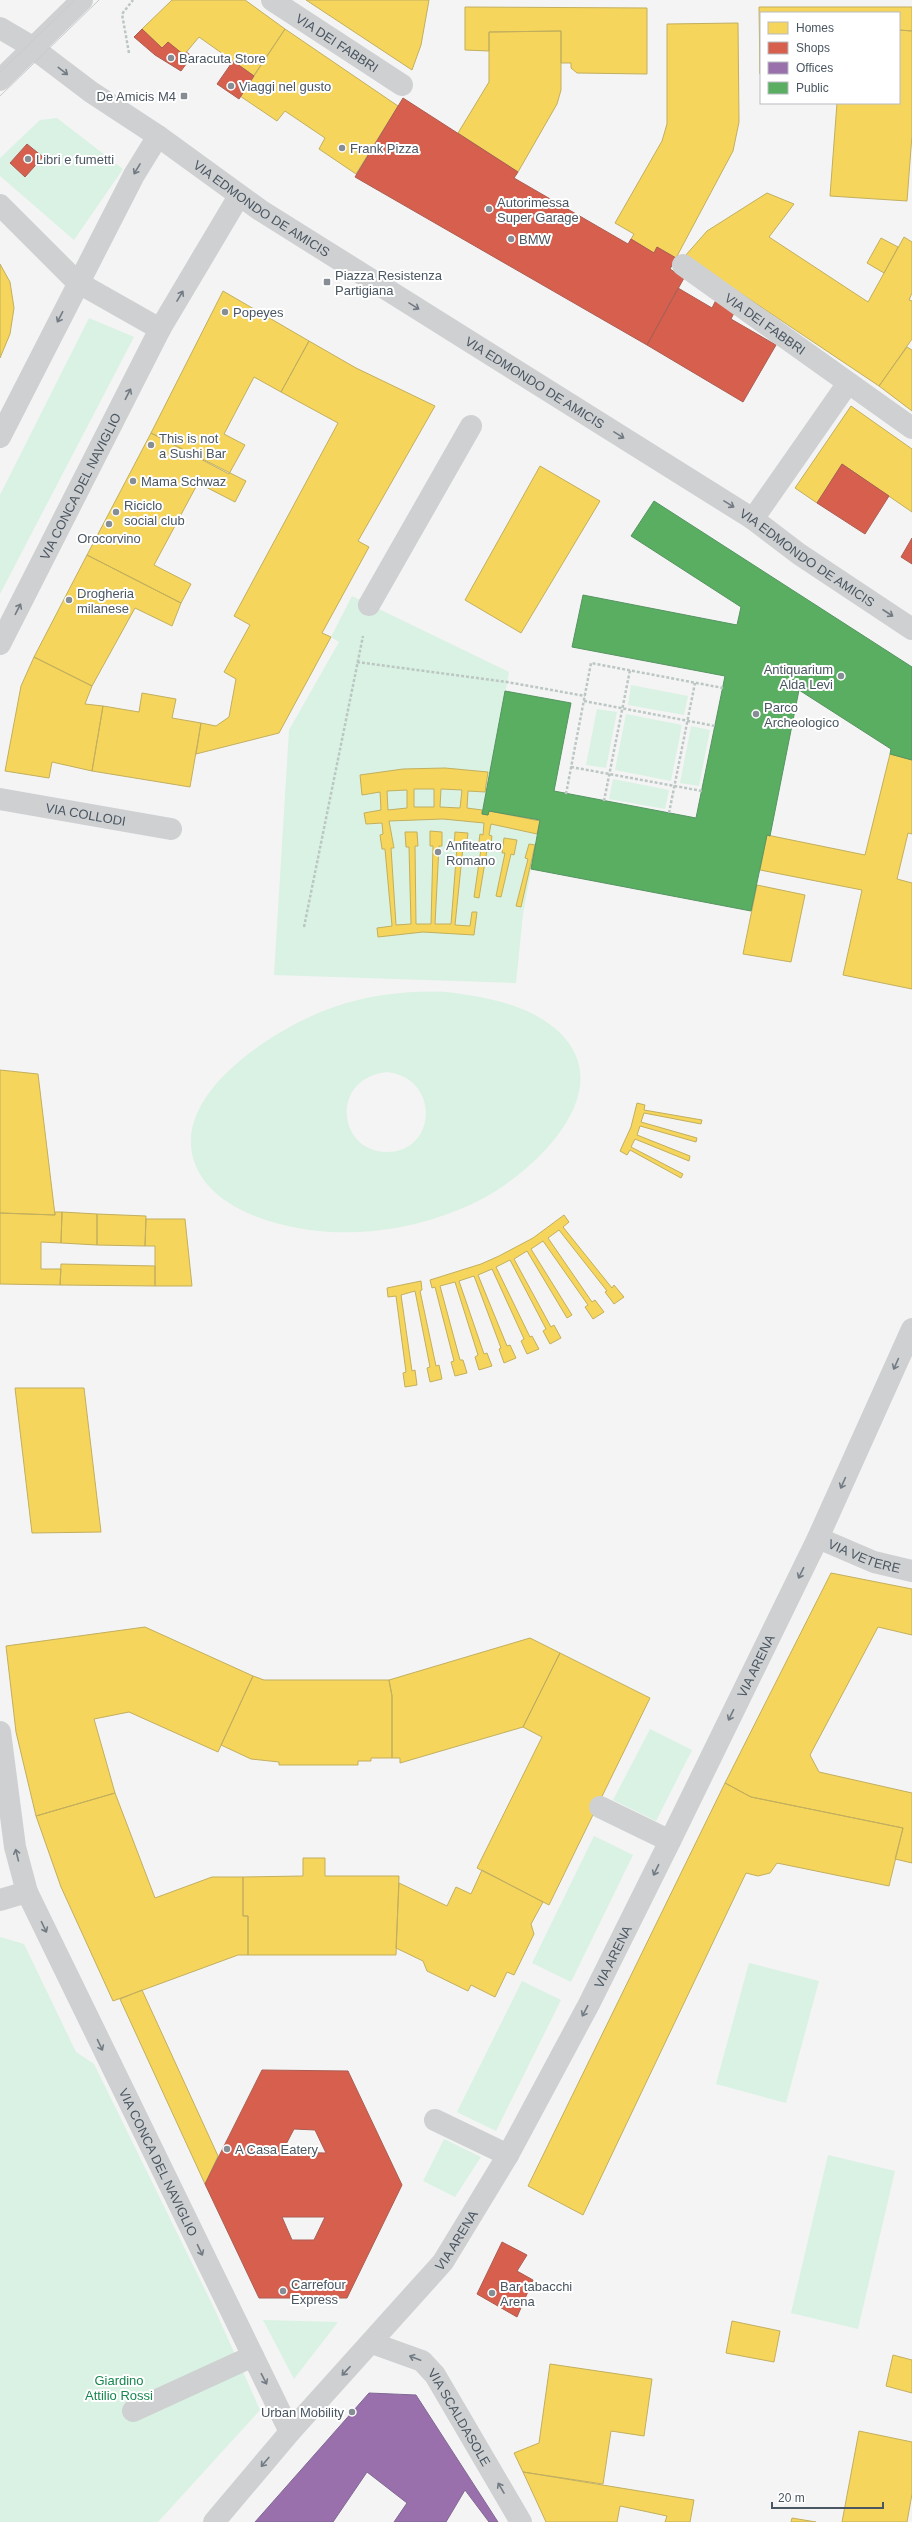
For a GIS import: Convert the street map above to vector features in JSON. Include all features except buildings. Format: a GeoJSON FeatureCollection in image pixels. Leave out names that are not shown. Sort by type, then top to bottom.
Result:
{"type":"FeatureCollection","features":[{"type":"Feature","properties":{"kind":"street"},"geometry":{"type":"LineString","coordinates":[[0,80],[32,47],[82,0]]}},
{"type":"Feature","properties":{"kind":"street","name":"VIA DEI FABBRI"},"geometry":{"type":"LineString","coordinates":[[272,0],[402,85]]}},
{"type":"Feature","properties":{"kind":"street","name":"VIA EDMONDO DE AMICIS"},"geometry":{"type":"LineString","coordinates":[[0,28],[32,47],[91,92],[158,136],[239,196],[753,519],[799,554],[912,629]]}},
{"type":"Feature","properties":{"kind":"street"},"geometry":{"type":"LineString","coordinates":[[0,437],[134,175],[158,136]]}},
{"type":"Feature","properties":{"kind":"street","name":"VIA CONCA DEL NAVIGLIO"},"geometry":{"type":"LineString","coordinates":[[0,644],[160,329],[239,196]]}},
{"type":"Feature","properties":{"kind":"street"},"geometry":{"type":"LineString","coordinates":[[0,204],[78,282],[160,329]]}},
{"type":"Feature","properties":{"kind":"street","name":"VIA DEI FABBRI"},"geometry":{"type":"LineString","coordinates":[[683,265],[912,428]]}},
{"type":"Feature","properties":{"kind":"street"},"geometry":{"type":"LineString","coordinates":[[753,519],[848,383]]}},
{"type":"Feature","properties":{"kind":"street"},"geometry":{"type":"LineString","coordinates":[[369,605],[471,426]]}},
{"type":"Feature","properties":{"kind":"street","name":"VIA COLLODI"},"geometry":{"type":"LineString","coordinates":[[0,799],[171,829]]}},
{"type":"Feature","properties":{"kind":"street","name":"VIA ARENA"},"geometry":{"type":"LineString","coordinates":[[214,2522],[290,2432],[443,2262],[508,2155],[589,2004],[670,1841],[818,1538],[912,1328]]}},
{"type":"Feature","properties":{"kind":"street","name":"VIA VETERE"},"geometry":{"type":"LineString","coordinates":[[818,1538],[874,1562],[912,1571]]}},
{"type":"Feature","properties":{"kind":"street","name":"VIA CONCA DEL NAVIGLIO"},"geometry":{"type":"LineString","coordinates":[[0,1732],[15,1847],[27,1892],[290,2432]]}},
{"type":"Feature","properties":{"kind":"street"},"geometry":{"type":"LineString","coordinates":[[600,1807],[670,1841]]}},
{"type":"Feature","properties":{"kind":"street"},"geometry":{"type":"LineString","coordinates":[[0,1900],[27,1892]]}},
{"type":"Feature","properties":{"kind":"street"},"geometry":{"type":"LineString","coordinates":[[435,2120],[508,2155]]}},
{"type":"Feature","properties":{"kind":"street","name":"VIA SCALDASOLE"},"geometry":{"type":"LineString","coordinates":[[372,2342],[422,2361],[435,2375],[521,2522]]}},
{"type":"Feature","properties":{"kind":"street"},"geometry":{"type":"LineString","coordinates":[[133,2411],[253,2356]]}},
{"type":"Feature","properties":{"kind":"path"},"geometry":{"type":"LineString","coordinates":[[129,53],[122,14],[133,0]]}},
{"type":"Feature","properties":{"kind":"path"},"geometry":{"type":"LineString","coordinates":[[304,927],[369,605]]}},
{"type":"Feature","properties":{"kind":"path"},"geometry":{"type":"LineString","coordinates":[[357,662],[507,682],[585,696]]}},
{"type":"Feature","properties":{"kind":"path"},"geometry":{"type":"LineString","coordinates":[[566,794],[591,663],[723,688]]}},
{"type":"Feature","properties":{"kind":"path"},"geometry":{"type":"LineString","coordinates":[[604,801],[630,670]]}},
{"type":"Feature","properties":{"kind":"path"},"geometry":{"type":"LineString","coordinates":[[669,813],[695,683]]}},
{"type":"Feature","properties":{"kind":"path"},"geometry":{"type":"LineString","coordinates":[[584,701],[715,726]]}},
{"type":"Feature","properties":{"kind":"path"},"geometry":{"type":"LineString","coordinates":[[571,766],[702,791]]}},
{"type":"Feature","properties":{"kind":"green space"},"geometry":{"type":"Polygon","coordinates":[[[57,118],[123,169],[74,240],[0,176],[0,158],[40,120],[57,118]]]}},
{"type":"Feature","properties":{"kind":"green space"},"geometry":{"type":"Polygon","coordinates":[[[89,318],[134,337],[0,594],[0,495],[89,318]]]}},
{"type":"Feature","properties":{"kind":"green space"},"geometry":{"type":"Polygon","coordinates":[[[352,596],[509,672],[482,814],[489,811],[540,820],[523,914],[516,983],[274,975],[289,730],[339,642],[331,637],[352,596]]]}},
{"type":"Feature","properties":{"kind":"green space"},"geometry":{"type":"Polygon","coordinates":[[[631,685],[688,696],[684,715],[628,705],[631,685]]]}},
{"type":"Feature","properties":{"kind":"green space"},"geometry":{"type":"Polygon","coordinates":[[[597,709],[617,712],[606,768],[586,765],[597,709]]]}},
{"type":"Feature","properties":{"kind":"green space"},"geometry":{"type":"Polygon","coordinates":[[[626,714],[682,725],[671,781],[615,770],[626,714]]]}},
{"type":"Feature","properties":{"kind":"green space"},"geometry":{"type":"Polygon","coordinates":[[[691,726],[710,730],[699,786],[680,783],[691,726]]]}},
{"type":"Feature","properties":{"kind":"green space"},"geometry":{"type":"Polygon","coordinates":[[[613,779],[669,790],[665,809],[609,799],[613,779]]]}},
{"type":"Feature","properties":{"kind":"green space"},"geometry":{"type":"Polygon","coordinates":[[[447,992],[484,998],[520,1008],[542,1019],[568,1042],[580,1068],[579,1094],[568,1120],[550,1145],[527,1168],[502,1187],[478,1201],[456,1211],[408,1226],[358,1232],[308,1230],[262,1219],[231,1205],[206,1183],[192,1154],[193,1126],[205,1099],[226,1074],[252,1051],[281,1032],[309,1017],[334,1007],[375,996],[447,992]],[[387,1072],[369,1077],[356,1087],[349,1100],[347,1114],[350,1128],[357,1140],[370,1149],[386,1152],[403,1149],[415,1141],[423,1129],[426,1115],[424,1100],[417,1087],[405,1077],[387,1072]]]}},
{"type":"Feature","properties":{"kind":"green space"},"geometry":{"type":"Polygon","coordinates":[[[650,1729],[692,1750],[656,1821],[613,1800],[650,1729]]]}},
{"type":"Feature","properties":{"kind":"green space"},"geometry":{"type":"Polygon","coordinates":[[[594,1836],[633,1855],[571,1982],[532,1963],[594,1836]]]}},
{"type":"Feature","properties":{"kind":"green space","name":"Giardino Attilio Rossi"},"geometry":{"type":"Polygon","coordinates":[[[0,1937],[24,1944],[76,2052],[94,2064],[215,2310],[260,2410],[158,2522],[0,2522],[0,1937]]]}},
{"type":"Feature","properties":{"kind":"green space"},"geometry":{"type":"Polygon","coordinates":[[[749,1963],[819,1981],[786,2103],[716,2084],[749,1963]]]}},
{"type":"Feature","properties":{"kind":"green space"},"geometry":{"type":"Polygon","coordinates":[[[522,1981],[561,2000],[496,2131],[457,2112],[522,1981]]]}},
{"type":"Feature","properties":{"kind":"green space"},"geometry":{"type":"Polygon","coordinates":[[[444,2139],[481,2157],[455,2197],[423,2181],[444,2139]]]}},
{"type":"Feature","properties":{"kind":"green space"},"geometry":{"type":"Polygon","coordinates":[[[828,2155],[895,2171],[858,2329],[791,2313],[828,2155]]]}},
{"type":"Feature","properties":{"kind":"green space"},"geometry":{"type":"Polygon","coordinates":[[[263,2320],[338,2322],[294,2379],[263,2320]]]}},
{"type":"Feature","properties":{"kind":"tram line"},"geometry":{"type":"LineString","coordinates":[[0,72],[75,0]]}},
{"type":"Feature","properties":{"kind":"tram line"},"geometry":{"type":"LineString","coordinates":[[0,96],[99,0]]}},
{"type":"Feature","properties":{"kind":"place","name":"Baracuta Store"},"geometry":{"type":"Point","coordinates":[171,58]}},
{"type":"Feature","properties":{"kind":"place","name":"Viaggi nel gusto"},"geometry":{"type":"Point","coordinates":[231,86]}},
{"type":"Feature","properties":{"kind":"place","name":"De Amicis M4"},"geometry":{"type":"Point","coordinates":[184,96]}},
{"type":"Feature","properties":{"kind":"place","name":"Frank Pizza"},"geometry":{"type":"Point","coordinates":[342,148]}},
{"type":"Feature","properties":{"kind":"place","name":"Libri e fumetti"},"geometry":{"type":"Point","coordinates":[28,159]}},
{"type":"Feature","properties":{"kind":"place","name":"Autorimessa Super Garage"},"geometry":{"type":"Point","coordinates":[489,209]}},
{"type":"Feature","properties":{"kind":"place","name":"BMW"},"geometry":{"type":"Point","coordinates":[511,239]}},
{"type":"Feature","properties":{"kind":"place","name":"Piazza Resistenza Partigiana"},"geometry":{"type":"Point","coordinates":[327,282]}},
{"type":"Feature","properties":{"kind":"place","name":"Popeyes"},"geometry":{"type":"Point","coordinates":[225,312]}},
{"type":"Feature","properties":{"kind":"place","name":"This is not a Sushi Bar"},"geometry":{"type":"Point","coordinates":[151,445]}},
{"type":"Feature","properties":{"kind":"place","name":"Mama Schwaz"},"geometry":{"type":"Point","coordinates":[133,481]}},
{"type":"Feature","properties":{"kind":"place","name":"Riciclo social club"},"geometry":{"type":"Point","coordinates":[116,512]}},
{"type":"Feature","properties":{"kind":"place","name":"Orocorvino"},"geometry":{"type":"Point","coordinates":[109,524]}},
{"type":"Feature","properties":{"kind":"place","name":"Drogheria milanese"},"geometry":{"type":"Point","coordinates":[69,600]}},
{"type":"Feature","properties":{"kind":"place","name":"Antiquarium Alda Levi"},"geometry":{"type":"Point","coordinates":[841,676]}},
{"type":"Feature","properties":{"kind":"place","name":"Parco Archeologico"},"geometry":{"type":"Point","coordinates":[756,714]}},
{"type":"Feature","properties":{"kind":"place","name":"Anfiteatro Romano"},"geometry":{"type":"Point","coordinates":[438,852]}},
{"type":"Feature","properties":{"kind":"place","name":"A Casa Eatery"},"geometry":{"type":"Point","coordinates":[227,2149]}},
{"type":"Feature","properties":{"kind":"place","name":"Carrefour Express"},"geometry":{"type":"Point","coordinates":[283,2291]}},
{"type":"Feature","properties":{"kind":"place","name":"Bar tabacchi Arena"},"geometry":{"type":"Point","coordinates":[492,2293]}},
{"type":"Feature","properties":{"kind":"place","name":"Urban Mobility"},"geometry":{"type":"Point","coordinates":[352,2412]}}]}
